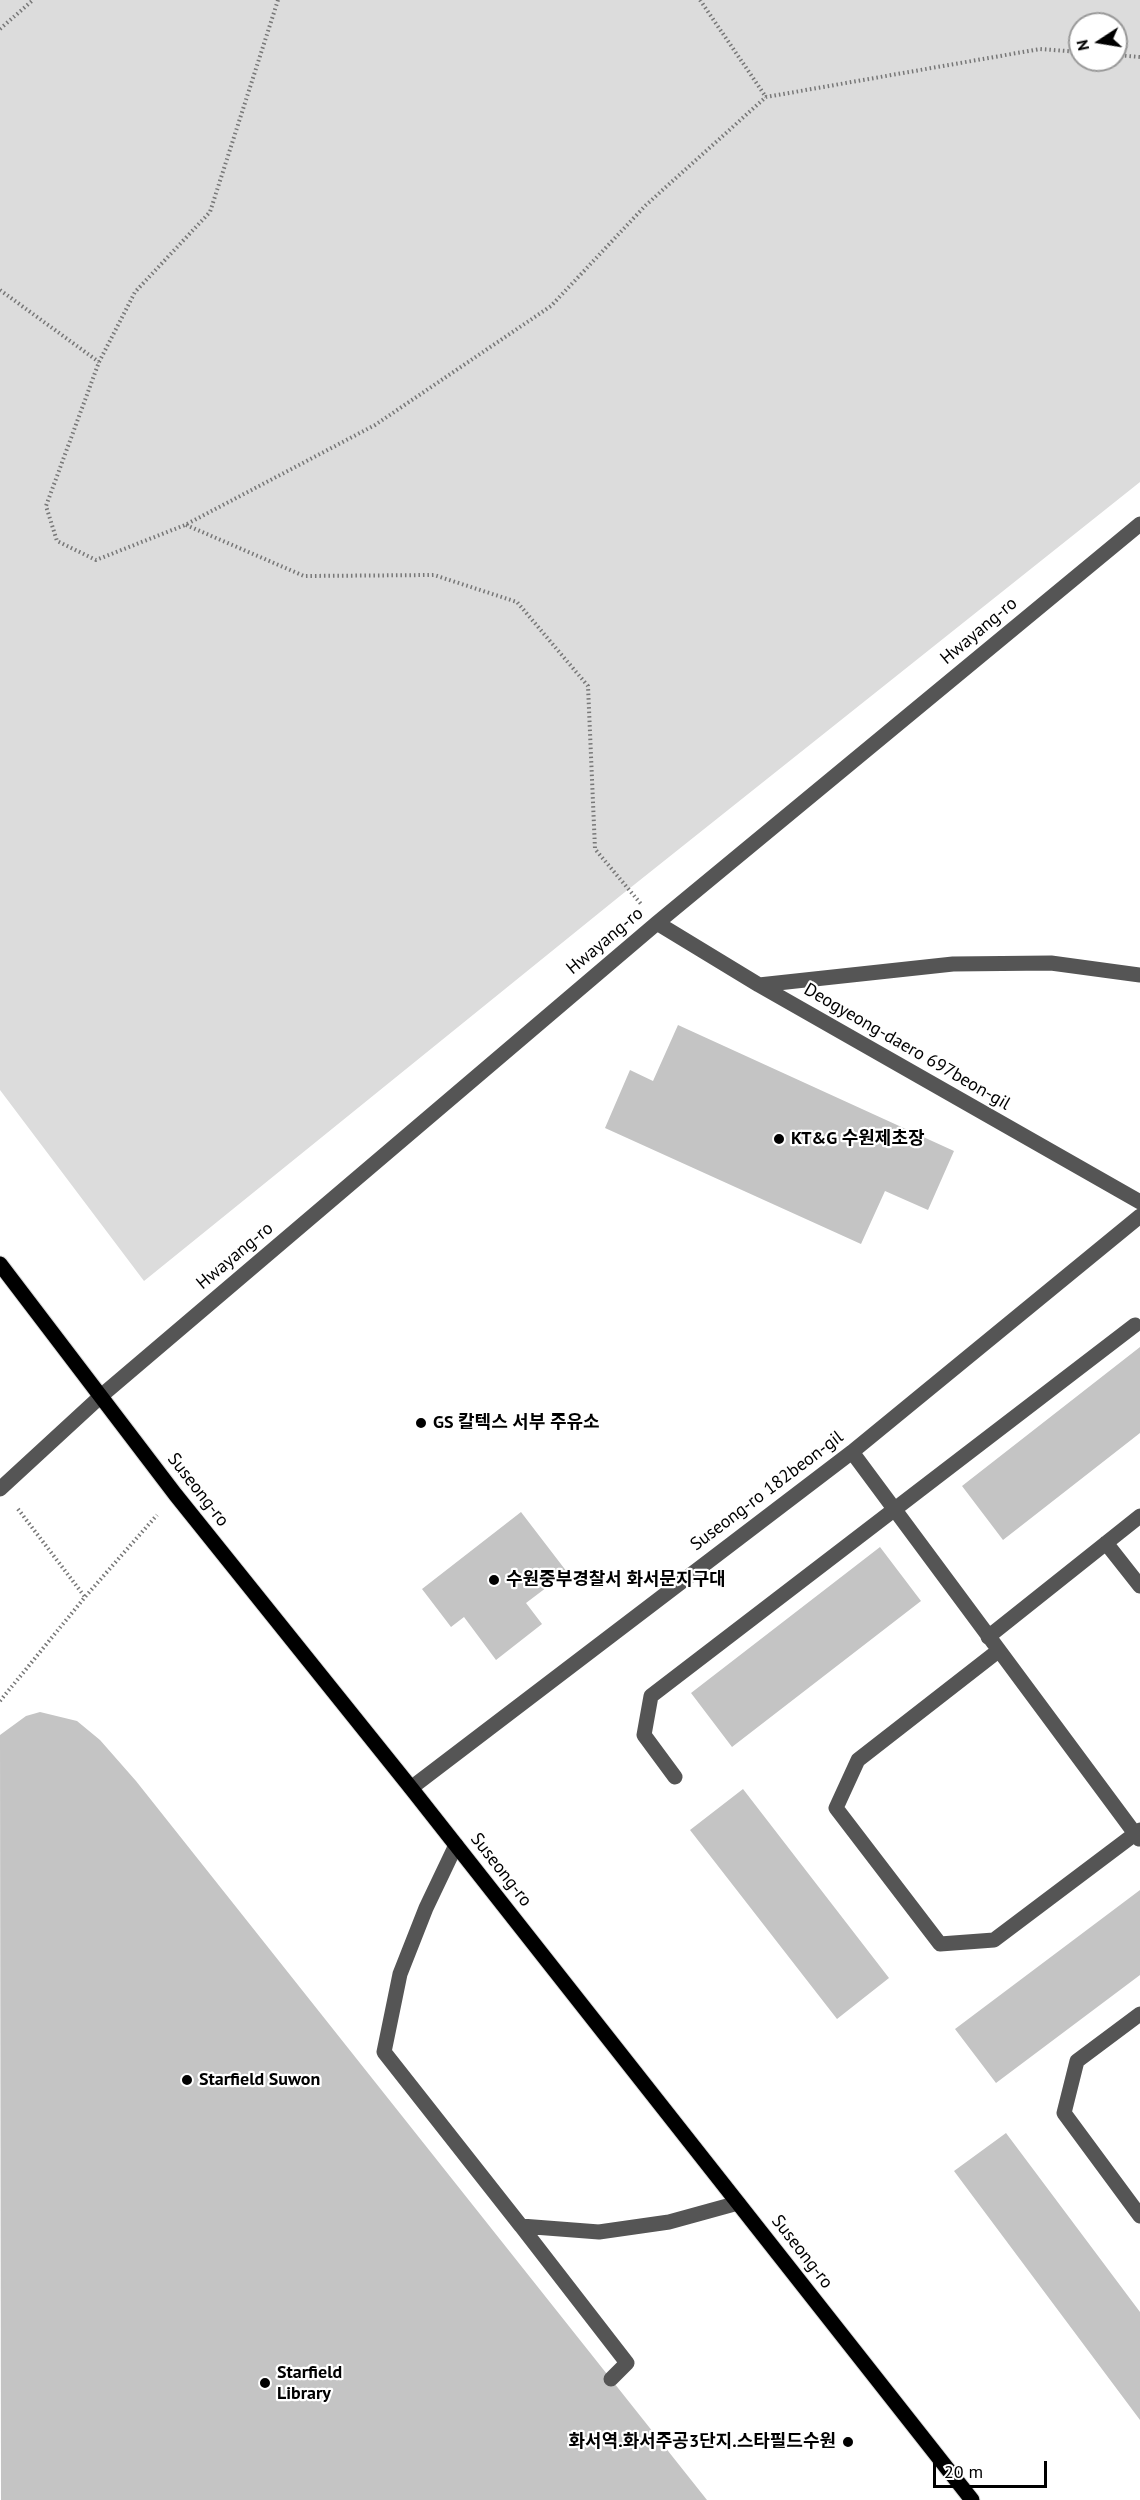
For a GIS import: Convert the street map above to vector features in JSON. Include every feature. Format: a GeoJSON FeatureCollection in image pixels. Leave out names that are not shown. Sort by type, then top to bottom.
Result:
{"type":"FeatureCollection","features":[{"type":"Feature","properties":{"kind":"main road","name":"Suseong-ro"},"geometry":{"type":"LineString","coordinates":[[0,1264],[175,1494],[411,1788],[972,2500]]}},
{"type":"Feature","properties":{"kind":"street","name":"Hwayang-ro"},"geometry":{"type":"LineString","coordinates":[[1,1488],[101,1396],[657,923],[1140,524]]}},
{"type":"Feature","properties":{"kind":"street","name":"Deogyeong-daero 697beon-gil"},"geometry":{"type":"LineString","coordinates":[[657,923],[759,985],[1140,1202]]}},
{"type":"Feature","properties":{"kind":"street"},"geometry":{"type":"LineString","coordinates":[[759,985],[953,964],[1051,963],[1140,975]]}},
{"type":"Feature","properties":{"kind":"street","name":"Suseong-ro 182beon-gil"},"geometry":{"type":"LineString","coordinates":[[411,1788],[852,1452],[1140,1216]]}},
{"type":"Feature","properties":{"kind":"street"},"geometry":{"type":"LineString","coordinates":[[675,1777],[644,1735],[651,1696],[1135,1325]]}},
{"type":"Feature","properties":{"kind":"street"},"geometry":{"type":"LineString","coordinates":[[852,1452],[987,1637],[998,1651],[1138,1834],[994,1940],[940,1944],[836,1808],[858,1760],[998,1651]]}},
{"type":"Feature","properties":{"kind":"street"},"geometry":{"type":"LineString","coordinates":[[987,1637],[1140,1516]]}},
{"type":"Feature","properties":{"kind":"street"},"geometry":{"type":"LineString","coordinates":[[1106,1543],[1140,1586]]}},
{"type":"Feature","properties":{"kind":"street"},"geometry":{"type":"LineString","coordinates":[[456,1845],[426,1908],[400,1974],[384,2052],[627,2363],[611,2379]]}},
{"type":"Feature","properties":{"kind":"street"},"geometry":{"type":"LineString","coordinates":[[1140,2014],[1077,2061],[1064,2113],[1140,2216]]}},
{"type":"Feature","properties":{"kind":"street"},"geometry":{"type":"LineString","coordinates":[[521,2226],[599,2232],[669,2222],[738,2202]]}},
{"type":"Feature","properties":{"kind":"path"},"geometry":{"type":"LineString","coordinates":[[0,29],[33,0]]}},
{"type":"Feature","properties":{"kind":"path"},"geometry":{"type":"LineString","coordinates":[[278,0],[210,212],[135,292],[99,362],[46,506],[57,541],[96,560],[185,525],[375,424],[551,306],[646,205],[766,97],[1040,49],[1068,51]]}},
{"type":"Feature","properties":{"kind":"path"},"geometry":{"type":"LineString","coordinates":[[700,0],[766,97]]}},
{"type":"Feature","properties":{"kind":"path"},"geometry":{"type":"LineString","coordinates":[[0,290],[99,362]]}},
{"type":"Feature","properties":{"kind":"path"},"geometry":{"type":"LineString","coordinates":[[185,525],[304,576],[434,575],[517,602],[588,686],[595,849],[657,923]]}},
{"type":"Feature","properties":{"kind":"path"},"geometry":{"type":"LineString","coordinates":[[1,1488],[85,1597]]}},
{"type":"Feature","properties":{"kind":"path"},"geometry":{"type":"LineString","coordinates":[[0,1701],[85,1597],[175,1494]]}},
{"type":"Feature","properties":{"kind":"shaded area"},"geometry":{"type":"Polygon","coordinates":[[[0,0],[1140,0],[1140,482],[620,896],[144,1281],[0,1090],[0,0]]]}},
{"type":"Feature","properties":{"kind":"building","name":"KT&G 수원제초장"},"geometry":{"type":"Polygon","coordinates":[[[678,1025],[954,1151],[928,1210],[885,1191],[861,1244],[605,1128],[630,1070],[653,1081],[678,1025]]]}},
{"type":"Feature","properties":{"kind":"building"},"geometry":{"type":"Polygon","coordinates":[[[1140,1347],[1140,1433],[1003,1540],[962,1486],[1140,1347]]]}},
{"type":"Feature","properties":{"kind":"building","name":"수원중부경찰서 화서문지구대"},"geometry":{"type":"Polygon","coordinates":[[[521,1512],[567,1572],[526,1603],[542,1624],[496,1660],[464,1617],[451,1627],[422,1589],[521,1512]]]}},
{"type":"Feature","properties":{"kind":"building"},"geometry":{"type":"Polygon","coordinates":[[[880,1547],[921,1601],[732,1747],[691,1693],[880,1547]]]}},
{"type":"Feature","properties":{"kind":"building","name":"Starfield Suwon"},"geometry":{"type":"Polygon","coordinates":[[[40,1712],[77,1721],[100,1740],[136,1781],[707,2500],[1,2500],[0,1735],[26,1716],[40,1712]]]}},
{"type":"Feature","properties":{"kind":"building"},"geometry":{"type":"Polygon","coordinates":[[[743,1789],[889,1978],[837,2019],[690,1830],[743,1789]]]}},
{"type":"Feature","properties":{"kind":"building"},"geometry":{"type":"Polygon","coordinates":[[[1140,1890],[1140,1975],[996,2083],[955,2029],[1140,1890]]]}},
{"type":"Feature","properties":{"kind":"building"},"geometry":{"type":"Polygon","coordinates":[[[1006,2133],[1140,2312],[1140,2420],[954,2171],[1006,2133]]]}},
{"type":"Feature","properties":{"kind":"place","name":"KT&G 수원제초장"},"geometry":{"type":"Point","coordinates":[779,1139]}},
{"type":"Feature","properties":{"kind":"place","name":"GS 칼텍스 서부 주유소"},"geometry":{"type":"Point","coordinates":[421,1423]}},
{"type":"Feature","properties":{"kind":"place","name":"수원중부경찰서 화서문지구대"},"geometry":{"type":"Point","coordinates":[494,1580]}},
{"type":"Feature","properties":{"kind":"place","name":"Starfield Suwon"},"geometry":{"type":"Point","coordinates":[187,2080]}},
{"type":"Feature","properties":{"kind":"place","name":"Starfield Library"},"geometry":{"type":"Point","coordinates":[265,2383]}},
{"type":"Feature","properties":{"kind":"place","name":"화서역.화서주공3단지.스타필드수원"},"geometry":{"type":"Point","coordinates":[848,2442]}}]}
